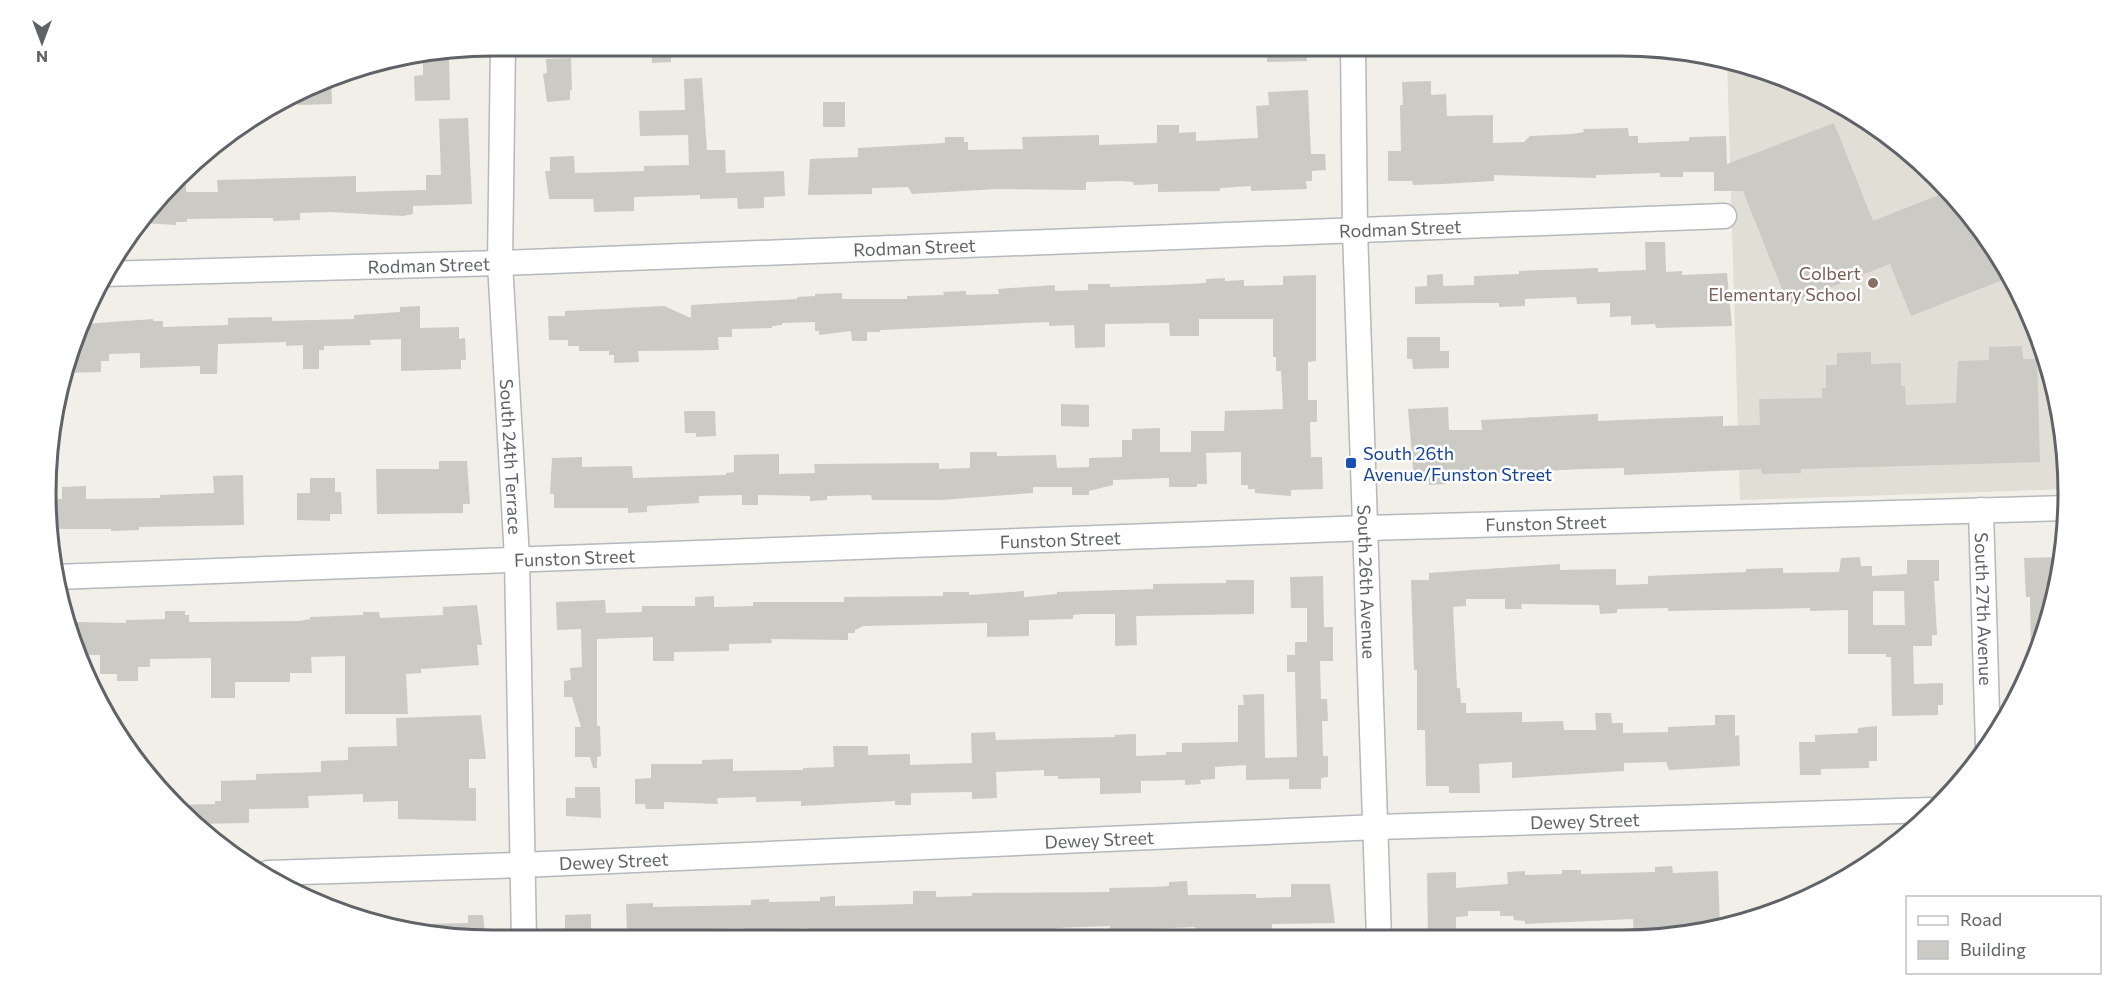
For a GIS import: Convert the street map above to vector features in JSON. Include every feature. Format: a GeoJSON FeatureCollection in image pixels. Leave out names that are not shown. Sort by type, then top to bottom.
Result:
{"type":"FeatureCollection","features":[{"type":"Feature","properties":{"kind":"street","name":"South 24th Terrace"},"geometry":{"type":"LineString","coordinates":[[503,56],[501,263],[517,558],[524,930]]}},
{"type":"Feature","properties":{"kind":"street","name":"South 26th Avenue"},"geometry":{"type":"LineString","coordinates":[[1353,56],[1355,230],[1379,930]]}},
{"type":"Feature","properties":{"kind":"street","name":"Rodman Street"},"geometry":{"type":"LineString","coordinates":[[114,274],[501,263],[1724,216]]}},
{"type":"Feature","properties":{"kind":"street","name":"Funston Street"},"geometry":{"type":"LineString","coordinates":[[64,577],[1366,528],[2057,508]]}},
{"type":"Feature","properties":{"kind":"street","name":"South 27th Avenue"},"geometry":{"type":"LineString","coordinates":[[1981,510],[1988,730]]}},
{"type":"Feature","properties":{"kind":"street","name":"Dewey Street"},"geometry":{"type":"LineString","coordinates":[[275,873],[522,865],[1377,827],[1920,810]]}},
{"type":"Feature","properties":{"kind":"shaded area","name":"Colbert Elementary School"},"geometry":{"type":"Polygon","coordinates":[[[1727,69],[1787,89],[1839,114],[1863,129],[1908,164],[1949,205],[1967,227],[1999,274],[2034,352],[2043,380],[2054,436],[2058,489],[1740,500],[1727,69]]]}},
{"type":"Feature","properties":{"kind":"building"},"geometry":{"type":"Polygon","coordinates":[[[652,56],[671,56],[671,62],[652,63],[652,56]]]}},
{"type":"Feature","properties":{"kind":"building"},"geometry":{"type":"Polygon","coordinates":[[[1267,56],[1307,56],[1307,61],[1267,62],[1267,56]]]}},
{"type":"Feature","properties":{"kind":"building"},"geometry":{"type":"Polygon","coordinates":[[[571,58],[570,100],[547,102],[543,74],[547,73],[546,59],[571,58]]]}},
{"type":"Feature","properties":{"kind":"building"},"geometry":{"type":"Polygon","coordinates":[[[449,59],[450,100],[415,101],[414,76],[423,75],[423,61],[449,59]]]}},
{"type":"Feature","properties":{"kind":"building"},"geometry":{"type":"Polygon","coordinates":[[[702,78],[707,150],[725,150],[726,173],[784,171],[785,196],[764,197],[764,208],[738,209],[737,198],[700,199],[700,195],[634,197],[634,211],[594,212],[593,199],[549,199],[545,171],[550,171],[550,157],[574,156],[575,173],[644,171],[644,166],[689,165],[688,135],[640,136],[639,111],[685,110],[684,79],[702,78]]]}},
{"type":"Feature","properties":{"kind":"building"},"geometry":{"type":"Polygon","coordinates":[[[1431,81],[1431,95],[1446,94],[1447,116],[1493,115],[1493,143],[1524,142],[1530,136],[1572,134],[1584,132],[1583,129],[1628,128],[1629,136],[1638,136],[1638,143],[1689,141],[1689,137],[1726,136],[1727,164],[1834,123],[1873,221],[1939,195],[1984,250],[2002,280],[1911,316],[1890,264],[1788,304],[1743,191],[1714,191],[1714,172],[1683,172],[1683,177],[1660,177],[1660,173],[1596,175],[1596,178],[1494,175],[1494,181],[1413,185],[1412,181],[1388,181],[1388,151],[1401,151],[1402,82],[1431,81]]]}},
{"type":"Feature","properties":{"kind":"building"},"geometry":{"type":"Polygon","coordinates":[[[331,87],[332,104],[298,105],[298,102],[331,87]]]}},
{"type":"Feature","properties":{"kind":"building"},"geometry":{"type":"Polygon","coordinates":[[[1308,90],[1311,154],[1325,154],[1326,170],[1312,171],[1312,181],[1306,181],[1307,189],[1251,191],[1251,186],[1220,188],[1220,191],[1158,192],[1158,184],[1134,185],[1133,182],[1121,181],[1086,182],[1086,190],[997,189],[912,194],[908,187],[872,188],[872,194],[808,195],[810,159],[858,157],[858,148],[945,143],[945,137],[964,137],[964,142],[968,142],[968,150],[1023,149],[1022,137],[1099,135],[1099,145],[1157,143],[1157,125],[1179,125],[1179,133],[1196,132],[1196,141],[1258,138],[1256,106],[1269,105],[1268,92],[1308,90]]]}},
{"type":"Feature","properties":{"kind":"building"},"geometry":{"type":"Polygon","coordinates":[[[823,102],[845,102],[845,127],[823,127],[823,102]]]}},
{"type":"Feature","properties":{"kind":"building"},"geometry":{"type":"Polygon","coordinates":[[[468,118],[472,204],[413,206],[413,214],[403,216],[330,212],[300,213],[300,220],[187,219],[187,222],[176,222],[176,225],[149,223],[186,182],[186,192],[218,192],[217,180],[356,176],[356,192],[426,190],[426,175],[441,175],[439,119],[468,118]]]}},
{"type":"Feature","properties":{"kind":"building"},"geometry":{"type":"Polygon","coordinates":[[[1645,242],[1665,242],[1666,272],[1682,271],[1682,275],[1727,273],[1732,326],[1656,328],[1655,324],[1631,325],[1631,316],[1610,317],[1610,303],[1577,304],[1576,297],[1525,299],[1525,306],[1499,307],[1499,303],[1415,304],[1415,287],[1427,286],[1427,275],[1443,274],[1443,286],[1474,285],[1474,276],[1519,274],[1519,271],[1598,268],[1598,272],[1646,270],[1645,242]]]}},
{"type":"Feature","properties":{"kind":"building"},"geometry":{"type":"Polygon","coordinates":[[[1316,275],[1316,361],[1308,362],[1308,400],[1317,400],[1317,422],[1310,422],[1311,457],[1322,457],[1323,489],[1291,490],[1291,496],[1255,493],[1255,489],[1248,489],[1248,485],[1241,485],[1241,452],[1206,453],[1207,484],[1197,484],[1197,487],[1169,487],[1169,478],[1113,480],[1113,485],[1089,491],[1089,495],[1072,495],[1072,487],[1033,487],[1033,493],[940,500],[872,500],[871,495],[827,496],[827,500],[810,501],[810,496],[758,495],[758,505],[742,505],[742,495],[699,496],[699,503],[647,506],[647,512],[628,513],[628,508],[554,508],[554,494],[550,494],[552,458],[582,457],[582,467],[632,466],[633,478],[726,475],[726,473],[734,472],[734,455],[779,454],[779,474],[815,473],[814,464],[939,463],[939,469],[970,468],[970,452],[997,452],[997,456],[1056,455],[1057,468],[1089,467],[1089,458],[1122,457],[1122,440],[1132,440],[1132,429],[1160,428],[1160,452],[1191,452],[1191,431],[1224,431],[1225,411],[1283,409],[1281,371],[1276,371],[1276,357],[1273,357],[1273,319],[1199,319],[1199,336],[1170,336],[1169,323],[1105,324],[1105,347],[1075,348],[1074,325],[1049,326],[1049,322],[880,330],[880,332],[867,332],[867,341],[852,341],[851,331],[819,335],[819,331],[815,331],[815,322],[782,323],[772,328],[732,329],[732,337],[718,337],[719,350],[638,351],[639,362],[614,363],[614,355],[609,355],[609,351],[579,351],[579,346],[568,346],[568,340],[549,340],[548,316],[565,316],[565,311],[664,306],[691,318],[691,305],[797,299],[797,297],[815,296],[815,294],[842,293],[842,299],[907,299],[907,296],[944,295],[943,292],[966,291],[966,295],[999,294],[998,289],[1055,285],[1055,291],[1088,290],[1088,284],[1110,284],[1110,287],[1168,285],[1206,283],[1206,279],[1225,278],[1225,281],[1244,280],[1244,286],[1283,285],[1283,276],[1316,275]]]}},
{"type":"Feature","properties":{"kind":"building"},"geometry":{"type":"Polygon","coordinates":[[[420,306],[420,328],[459,327],[459,339],[465,338],[466,360],[461,360],[461,369],[401,371],[401,339],[370,340],[371,345],[324,346],[324,350],[319,350],[319,369],[303,369],[303,345],[286,346],[286,342],[218,344],[217,374],[200,374],[200,366],[140,368],[140,353],[109,354],[109,361],[101,361],[101,372],[72,373],[90,324],[153,319],[153,321],[163,321],[163,327],[228,325],[228,318],[272,317],[272,321],[354,319],[354,315],[400,312],[400,307],[420,306]]]}},
{"type":"Feature","properties":{"kind":"building"},"geometry":{"type":"Polygon","coordinates":[[[1407,337],[1440,337],[1440,351],[1449,351],[1449,368],[1413,369],[1412,359],[1407,359],[1407,337]]]}},
{"type":"Feature","properties":{"kind":"building"},"geometry":{"type":"Polygon","coordinates":[[[2022,346],[2023,359],[2036,359],[2040,462],[1801,469],[1801,473],[1762,474],[1761,469],[1624,475],[1624,468],[1583,469],[1445,476],[1446,484],[1429,485],[1429,479],[1414,479],[1408,409],[1448,407],[1449,430],[1482,430],[1481,420],[1598,414],[1598,421],[1723,416],[1723,426],[1760,425],[1759,399],[1822,398],[1822,388],[1826,388],[1826,365],[1837,365],[1837,353],[1871,352],[1871,364],[1901,363],[1901,386],[1905,386],[1906,405],[1956,403],[1958,361],[1989,360],[1989,347],[2022,346]]]}},
{"type":"Feature","properties":{"kind":"building"},"geometry":{"type":"Polygon","coordinates":[[[1061,404],[1089,405],[1089,427],[1061,426],[1061,404]]]}},
{"type":"Feature","properties":{"kind":"building"},"geometry":{"type":"Polygon","coordinates":[[[684,411],[715,411],[716,436],[696,437],[696,433],[685,433],[684,411]]]}},
{"type":"Feature","properties":{"kind":"building"},"geometry":{"type":"Polygon","coordinates":[[[439,461],[467,461],[470,504],[463,504],[463,513],[377,514],[376,469],[439,469],[439,461]]]}},
{"type":"Feature","properties":{"kind":"building"},"geometry":{"type":"Polygon","coordinates":[[[243,475],[244,525],[139,527],[139,530],[111,531],[111,529],[57,529],[56,499],[62,499],[62,487],[86,486],[86,499],[160,498],[160,495],[214,493],[213,476],[243,475]]]}},
{"type":"Feature","properties":{"kind":"building"},"geometry":{"type":"Polygon","coordinates":[[[310,478],[335,478],[335,492],[341,492],[342,514],[330,514],[330,521],[297,520],[297,493],[310,493],[310,478]]]}},
{"type":"Feature","properties":{"kind":"building"},"geometry":{"type":"Polygon","coordinates":[[[1860,557],[1861,566],[1872,566],[1872,576],[1907,574],[1907,560],[1939,560],[1939,581],[1934,581],[1937,635],[1932,635],[1932,646],[1913,646],[1914,684],[1943,683],[1943,705],[1938,705],[1938,715],[1892,716],[1891,657],[1886,657],[1886,654],[1848,654],[1848,610],[1810,611],[1810,608],[1668,611],[1668,608],[1617,609],[1617,613],[1600,614],[1599,605],[1521,604],[1522,609],[1505,609],[1505,599],[1466,599],[1466,606],[1453,607],[1457,688],[1460,688],[1461,703],[1466,703],[1466,713],[1522,712],[1522,722],[1563,721],[1564,730],[1596,730],[1595,713],[1611,713],[1612,723],[1623,723],[1623,733],[1668,732],[1668,727],[1715,725],[1715,715],[1735,715],[1735,736],[1739,735],[1740,766],[1669,770],[1666,762],[1624,763],[1624,771],[1512,778],[1512,762],[1479,764],[1480,793],[1449,793],[1449,786],[1426,786],[1425,730],[1417,730],[1417,670],[1414,670],[1411,580],[1429,580],[1429,573],[1560,564],[1560,570],[1616,569],[1616,585],[1648,584],[1648,576],[1746,572],[1746,569],[1783,568],[1783,573],[1839,572],[1841,558],[1860,557]],[[1873,591],[1873,625],[1905,625],[1904,591],[1873,591]]]}},
{"type":"Feature","properties":{"kind":"building"},"geometry":{"type":"Polygon","coordinates":[[[2053,557],[2043,606],[2031,643],[2030,597],[2026,597],[2024,558],[2053,557]]]}},
{"type":"Feature","properties":{"kind":"building"},"geometry":{"type":"Polygon","coordinates":[[[1323,576],[1324,627],[1333,627],[1333,661],[1320,661],[1321,699],[1327,699],[1328,721],[1322,721],[1323,756],[1328,756],[1328,777],[1321,778],[1321,789],[1289,789],[1289,779],[1246,780],[1246,765],[1215,767],[1215,779],[1200,780],[1201,784],[1185,785],[1185,780],[1141,781],[1141,793],[1100,794],[1100,778],[1058,779],[1058,776],[1044,776],[1044,770],[996,772],[997,798],[972,799],[972,792],[911,793],[911,805],[895,805],[895,801],[801,806],[801,801],[756,802],[756,797],[717,798],[718,804],[664,802],[664,809],[646,809],[645,804],[635,804],[635,779],[651,778],[651,764],[702,764],[702,760],[733,759],[733,771],[834,767],[833,746],[868,746],[868,755],[910,754],[910,765],[972,763],[971,733],[995,732],[996,740],[1115,737],[1115,735],[1136,734],[1136,756],[1166,755],[1166,752],[1182,752],[1182,743],[1238,742],[1238,705],[1244,705],[1243,695],[1264,694],[1265,758],[1297,757],[1295,672],[1287,672],[1287,655],[1295,655],[1295,642],[1307,642],[1307,608],[1291,608],[1290,577],[1323,576]]]}},
{"type":"Feature","properties":{"kind":"building"},"geometry":{"type":"Polygon","coordinates":[[[1226,580],[1254,580],[1254,614],[1136,616],[1137,645],[1115,646],[1115,614],[1083,614],[1073,615],[1073,619],[1029,620],[1029,636],[987,637],[987,623],[863,626],[855,630],[855,633],[848,633],[848,640],[771,639],[772,643],[729,644],[729,651],[674,652],[674,661],[653,661],[653,637],[597,639],[597,726],[600,726],[601,756],[597,757],[597,768],[593,768],[590,757],[575,757],[575,727],[581,727],[572,697],[564,697],[564,681],[571,680],[570,668],[582,667],[581,629],[557,630],[556,602],[605,600],[606,613],[642,612],[642,606],[695,606],[695,597],[714,596],[714,607],[753,606],[753,602],[844,602],[844,597],[943,596],[943,592],[969,592],[969,595],[1024,591],[1024,597],[1057,594],[1057,592],[1153,589],[1153,584],[1226,583],[1226,580]]]}},
{"type":"Feature","properties":{"kind":"building"},"geometry":{"type":"Polygon","coordinates":[[[477,605],[482,645],[477,645],[479,665],[421,669],[421,673],[406,674],[408,714],[345,714],[345,656],[311,657],[312,673],[290,673],[290,682],[235,682],[235,698],[211,698],[211,658],[150,659],[150,667],[138,667],[138,681],[117,681],[117,674],[100,674],[100,655],[87,655],[77,628],[77,622],[126,623],[126,620],[165,619],[165,611],[185,611],[185,615],[189,615],[189,622],[299,621],[310,619],[310,617],[363,615],[363,612],[379,612],[380,618],[443,615],[443,607],[477,605]]]}},
{"type":"Feature","properties":{"kind":"building"},"geometry":{"type":"Polygon","coordinates":[[[481,715],[486,759],[469,759],[469,788],[476,788],[476,821],[398,819],[398,801],[363,802],[363,794],[308,796],[309,808],[249,809],[249,823],[207,824],[187,805],[215,804],[215,801],[221,801],[221,781],[256,780],[256,774],[321,772],[321,761],[348,760],[348,747],[397,746],[396,718],[481,715]]]}},
{"type":"Feature","properties":{"kind":"building"},"geometry":{"type":"Polygon","coordinates":[[[1877,726],[1877,761],[1869,761],[1869,768],[1821,769],[1821,775],[1800,775],[1799,742],[1815,742],[1815,735],[1858,733],[1858,728],[1877,726]]]}},
{"type":"Feature","properties":{"kind":"building"},"geometry":{"type":"Polygon","coordinates":[[[575,787],[600,787],[601,818],[566,816],[566,798],[575,798],[575,787]]]}},
{"type":"Feature","properties":{"kind":"building"},"geometry":{"type":"Polygon","coordinates":[[[1672,866],[1673,873],[1718,871],[1720,919],[1677,927],[1634,930],[1633,919],[1525,924],[1525,921],[1514,920],[1513,916],[1500,916],[1500,911],[1468,911],[1468,916],[1456,917],[1456,930],[1428,930],[1427,873],[1456,872],[1456,888],[1508,884],[1507,872],[1525,871],[1525,875],[1562,874],[1562,870],[1581,870],[1581,874],[1655,872],[1655,867],[1672,866]]]}},
{"type":"Feature","properties":{"kind":"building"},"geometry":{"type":"Polygon","coordinates":[[[1187,881],[1188,895],[1256,894],[1256,898],[1291,897],[1291,884],[1330,884],[1335,923],[1272,924],[1272,930],[1195,930],[1195,927],[1118,930],[1110,929],[1110,926],[1057,928],[1057,930],[809,930],[809,928],[743,930],[743,928],[627,930],[626,904],[653,903],[653,907],[751,905],[751,900],[820,901],[820,897],[835,896],[835,906],[913,904],[913,891],[936,891],[936,897],[972,896],[972,893],[1110,892],[1109,888],[1169,886],[1169,882],[1187,881]]]}},
{"type":"Feature","properties":{"kind":"building"},"geometry":{"type":"Polygon","coordinates":[[[591,914],[591,930],[565,930],[565,915],[591,914]]]}},
{"type":"Feature","properties":{"kind":"building"},"geometry":{"type":"Polygon","coordinates":[[[468,915],[483,915],[485,930],[426,925],[426,924],[468,923],[468,915]]]}},
{"type":"Feature","properties":{"kind":"place","name":"Colbert Elementary School"},"geometry":{"type":"Point","coordinates":[1873,283]}},
{"type":"Feature","properties":{"kind":"place","name":"South 26th Avenue/Funston Street"},"geometry":{"type":"Point","coordinates":[1351,463]}}]}
